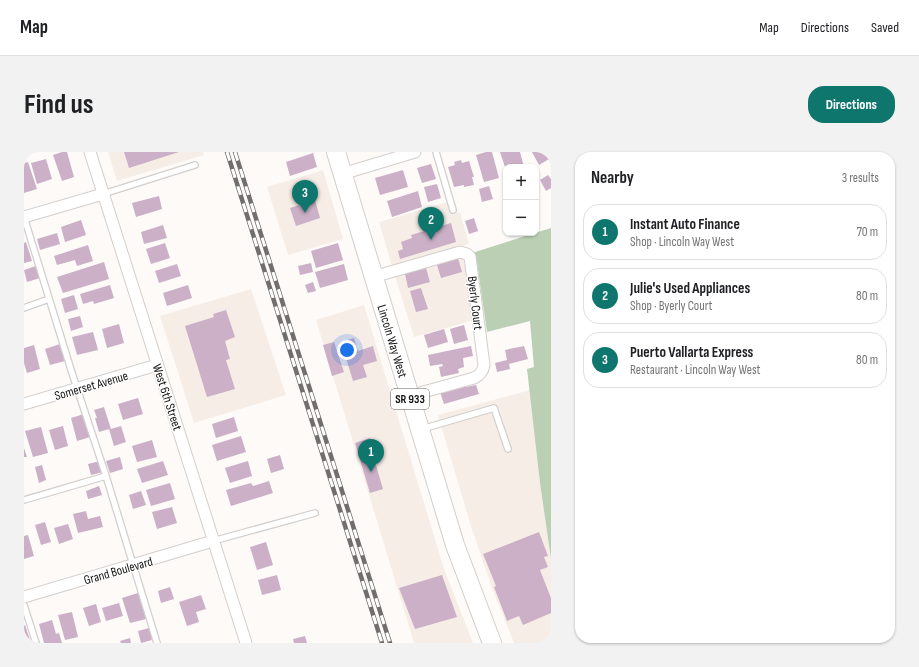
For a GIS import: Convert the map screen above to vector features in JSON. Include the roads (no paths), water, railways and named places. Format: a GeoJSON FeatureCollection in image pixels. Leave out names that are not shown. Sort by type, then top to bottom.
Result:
{"type":"FeatureCollection","features":[{"type":"Feature","properties":{"kind":"main road","name":"Lincoln Way West"},"geometry":{"type":"LineString","coordinates":[[336,152],[455,545],[492,643]]}},
{"type":"Feature","properties":{"kind":"street","name":"West 6th Street"},"geometry":{"type":"LineString","coordinates":[[90,152],[246,643]]}},
{"type":"Feature","properties":{"kind":"street"},"geometry":{"type":"LineString","coordinates":[[342,174],[415,152]]}},
{"type":"Feature","properties":{"kind":"street"},"geometry":{"type":"LineString","coordinates":[[24,217],[103,194]]}},
{"type":"Feature","properties":{"kind":"street","name":"Byerly Court"},"geometry":{"type":"LineString","coordinates":[[374,277],[460,252],[467,254],[470,257],[484,369],[482,373],[474,378],[409,396]]}},
{"type":"Feature","properties":{"kind":"street","name":"Somerset Avenue"},"geometry":{"type":"LineString","coordinates":[[24,404],[157,365]]}},
{"type":"Feature","properties":{"kind":"street","name":"Grand Boulevard"},"geometry":{"type":"LineString","coordinates":[[24,597],[213,541]]}},
{"type":"Feature","properties":{"kind":"lane"},"geometry":{"type":"LineString","coordinates":[[436,152],[453,210]]}},
{"type":"Feature","properties":{"kind":"lane"},"geometry":{"type":"LineString","coordinates":[[103,194],[195,165]]}},
{"type":"Feature","properties":{"kind":"lane"},"geometry":{"type":"LineString","coordinates":[[24,217],[134,565],[157,643]]}},
{"type":"Feature","properties":{"kind":"lane"},"geometry":{"type":"LineString","coordinates":[[24,308],[49,299]]}},
{"type":"Feature","properties":{"kind":"lane"},"geometry":{"type":"LineString","coordinates":[[420,430],[494,408],[508,449]]}},
{"type":"Feature","properties":{"kind":"lane"},"geometry":{"type":"LineString","coordinates":[[24,500],[106,476]]}},
{"type":"Feature","properties":{"kind":"lane"},"geometry":{"type":"LineString","coordinates":[[213,541],[315,513]]}},
{"type":"Feature","properties":{"kind":"lane"},"geometry":{"type":"LineString","coordinates":[[24,605],[36,643]]}},
{"type":"Feature","properties":{"kind":"railway"},"geometry":{"type":"LineString","coordinates":[[227,152],[382,643]]}},
{"type":"Feature","properties":{"kind":"railway"},"geometry":{"type":"LineString","coordinates":[[235,152],[390,643]]}},
{"type":"Feature","properties":{"kind":"place","name":"Puerto Vallarta Express"},"geometry":{"type":"Point","coordinates":[305,213]}},
{"type":"Feature","properties":{"kind":"place","name":"Julie's Used Appliances"},"geometry":{"type":"Point","coordinates":[431,240]}},
{"type":"Feature","properties":{"kind":"place","name":"Instant Auto Finance"},"geometry":{"type":"Point","coordinates":[371,472]}}]}
